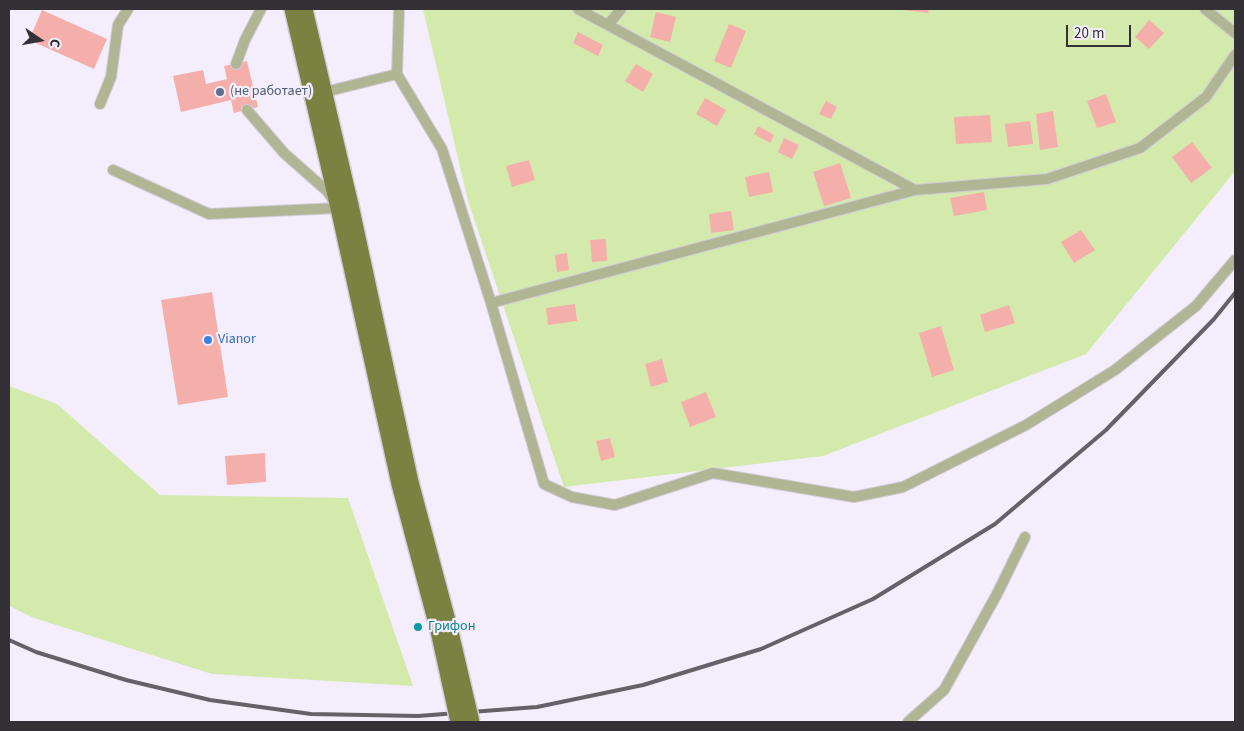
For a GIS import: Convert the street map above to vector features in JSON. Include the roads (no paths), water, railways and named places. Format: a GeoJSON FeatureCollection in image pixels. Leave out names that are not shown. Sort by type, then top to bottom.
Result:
{"type":"FeatureCollection","features":[{"type":"Feature","properties":{"kind":"main road"},"geometry":{"type":"LineString","coordinates":[[292,9],[318,94],[411,482],[444,630],[458,722]]}},
{"type":"Feature","properties":{"kind":"main road"},"geometry":{"type":"LineString","coordinates":[[305,9],[338,208],[399,484],[472,722]]}},
{"type":"Feature","properties":{"kind":"lane"},"geometry":{"type":"LineString","coordinates":[[100,104],[111,77],[118,26],[128,9]]}},
{"type":"Feature","properties":{"kind":"lane"},"geometry":{"type":"LineString","coordinates":[[236,64],[245,40],[261,9]]}},
{"type":"Feature","properties":{"kind":"lane"},"geometry":{"type":"LineString","coordinates":[[399,9],[397,74],[442,148],[491,303],[544,484],[572,497],[615,504],[713,473],[854,497],[903,487],[1026,425],[1115,370],[1196,306],[1235,260]]}},
{"type":"Feature","properties":{"kind":"lane"},"geometry":{"type":"LineString","coordinates":[[578,9],[915,190]]}},
{"type":"Feature","properties":{"kind":"lane"},"geometry":{"type":"LineString","coordinates":[[608,25],[621,9]]}},
{"type":"Feature","properties":{"kind":"lane"},"geometry":{"type":"LineString","coordinates":[[1205,9],[1235,33]]}},
{"type":"Feature","properties":{"kind":"lane"},"geometry":{"type":"LineString","coordinates":[[491,303],[915,190],[1047,179],[1140,148],[1206,97],[1235,55]]}},
{"type":"Feature","properties":{"kind":"lane"},"geometry":{"type":"LineString","coordinates":[[318,94],[397,74]]}},
{"type":"Feature","properties":{"kind":"lane"},"geometry":{"type":"LineString","coordinates":[[247,110],[284,153],[327,191],[338,208]]}},
{"type":"Feature","properties":{"kind":"lane"},"geometry":{"type":"LineString","coordinates":[[113,170],[209,214],[338,208]]}},
{"type":"Feature","properties":{"kind":"lane"},"geometry":{"type":"LineString","coordinates":[[908,722],[944,690],[998,594],[1025,537]]}},
{"type":"Feature","properties":{"kind":"railway"},"geometry":{"type":"LineString","coordinates":[[9,640],[36,652],[126,680],[210,700],[311,714],[418,716],[537,707],[643,685],[761,649],[873,599],[995,524],[1106,430],[1214,319],[1235,293]]}},
{"type":"Feature","properties":{"kind":"place","name":"(не работает)"},"geometry":{"type":"Point","coordinates":[220,92]}},
{"type":"Feature","properties":{"kind":"place","name":"Vianor"},"geometry":{"type":"Point","coordinates":[208,340]}},
{"type":"Feature","properties":{"kind":"place","name":"Грифон"},"geometry":{"type":"Point","coordinates":[418,627]}}]}
